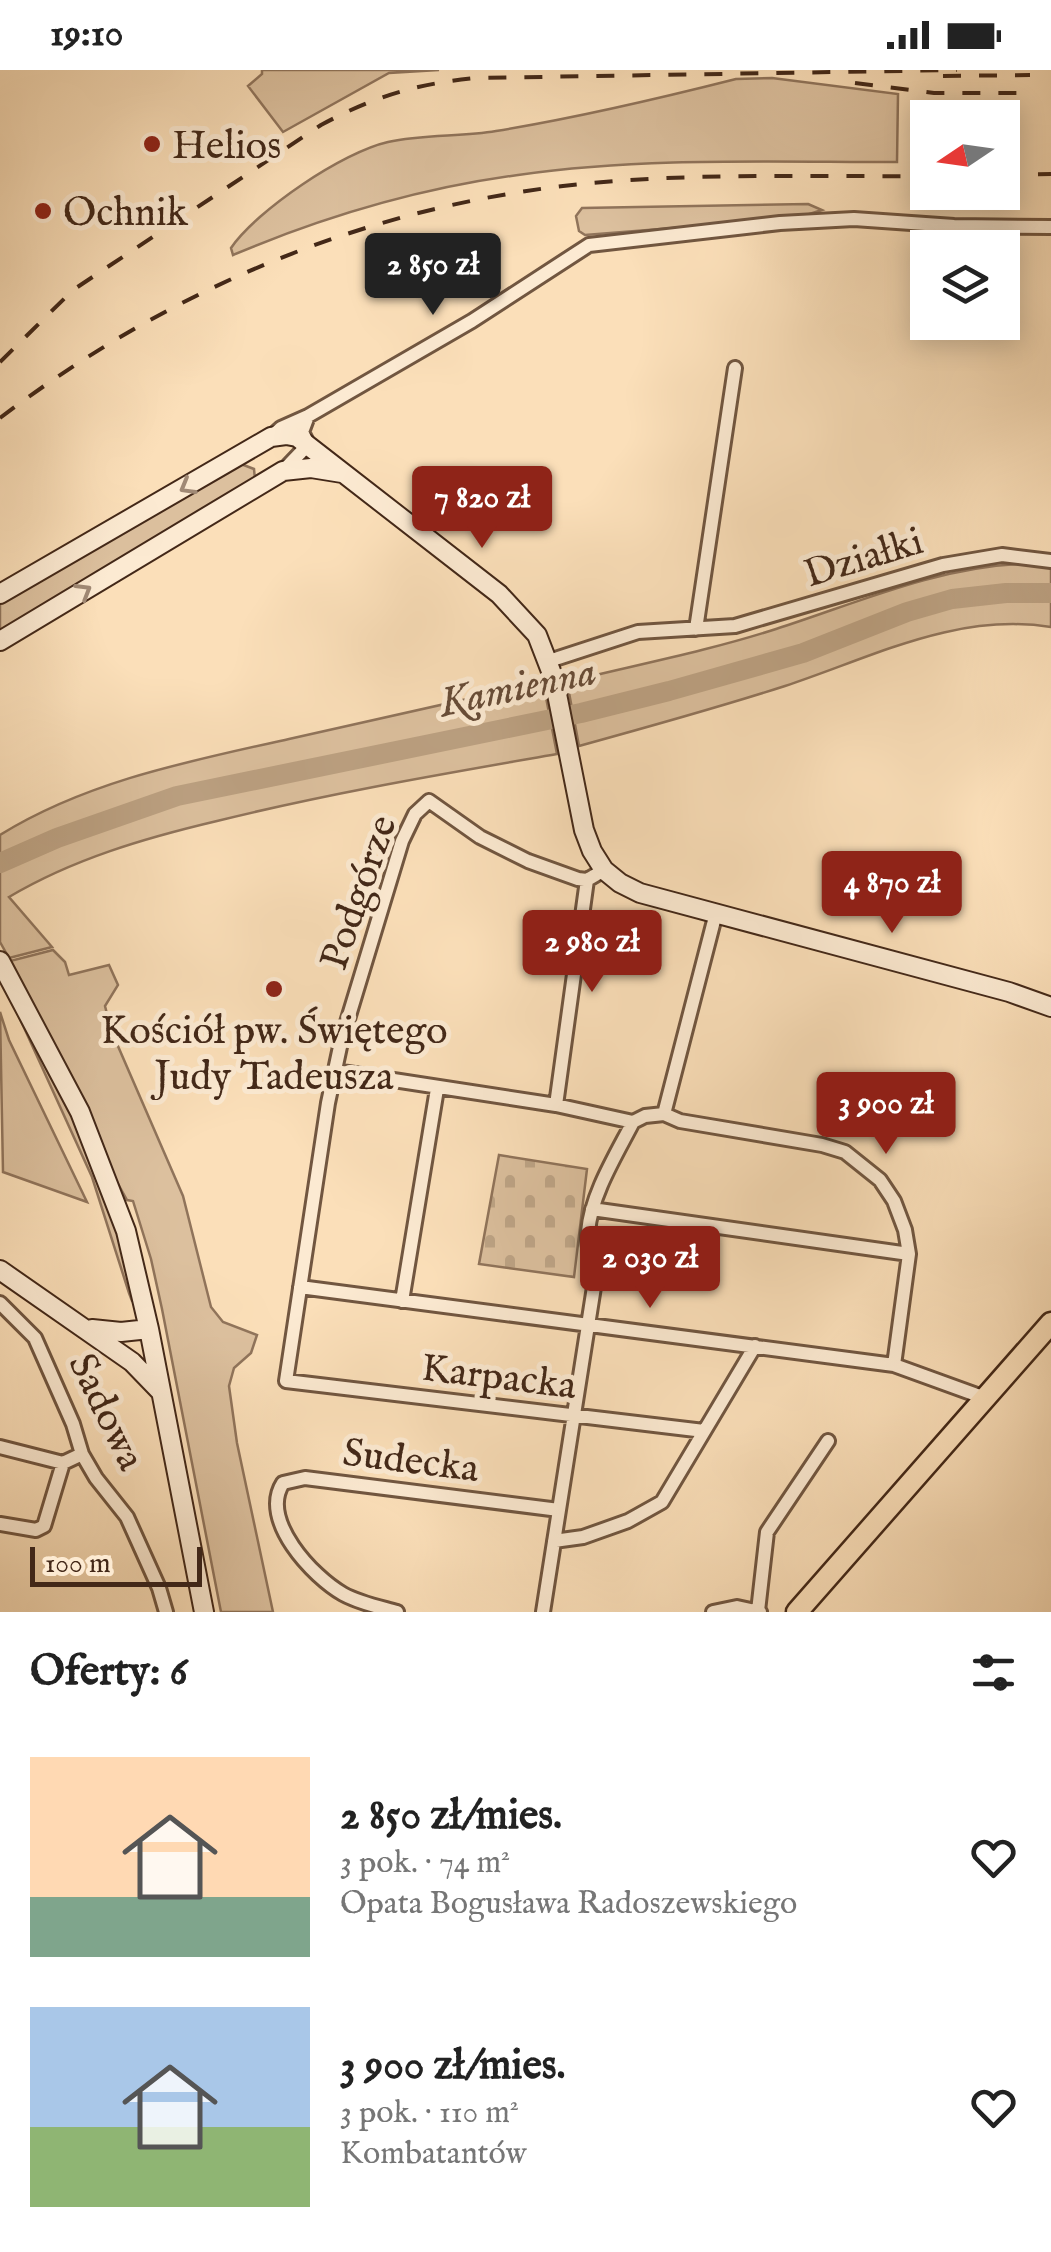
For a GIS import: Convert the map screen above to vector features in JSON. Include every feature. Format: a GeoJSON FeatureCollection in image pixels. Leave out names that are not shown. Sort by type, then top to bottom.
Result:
{"type":"FeatureCollection","features":[{"type":"Feature","properties":{"kind":"main road"},"geometry":{"type":"LineString","coordinates":[[797,1612],[1051,1322]]}},
{"type":"Feature","properties":{"kind":"street"},"geometry":{"type":"LineString","coordinates":[[0,594],[472,321],[589,245],[817,220],[874,218],[954,226],[1051,226]]}},
{"type":"Feature","properties":{"kind":"street"},"geometry":{"type":"LineString","coordinates":[[696,629],[735,372]]}},
{"type":"Feature","properties":{"kind":"street"},"geometry":{"type":"LineString","coordinates":[[0,641],[276,475],[304,450],[302,432],[308,416]]}},
{"type":"Feature","properties":{"kind":"street"},"geometry":{"type":"LineString","coordinates":[[271,438],[286,434],[306,442],[520,613],[537,635],[551,670],[584,830],[604,870],[640,893],[1051,1007]]}},
{"type":"Feature","properties":{"kind":"street"},"geometry":{"type":"LineString","coordinates":[[252,449],[276,475]]}},
{"type":"Feature","properties":{"kind":"street"},"geometry":{"type":"LineString","coordinates":[[276,475],[311,468],[342,474]]}},
{"type":"Feature","properties":{"kind":"street","name":"Działki"},"geometry":{"type":"LineString","coordinates":[[551,670],[638,632],[735,626],[959,562],[1002,555],[1051,561]]}},
{"type":"Feature","properties":{"kind":"street","name":"Podgórze"},"geometry":{"type":"LineString","coordinates":[[286,1381],[335,1071],[402,840],[415,814],[429,801],[480,836],[528,862],[587,880]]}},
{"type":"Feature","properties":{"kind":"street"},"geometry":{"type":"LineString","coordinates":[[556,1105],[587,880],[604,870]]}},
{"type":"Feature","properties":{"kind":"street"},"geometry":{"type":"LineString","coordinates":[[664,1114],[716,913]]}},
{"type":"Feature","properties":{"kind":"street"},"geometry":{"type":"LineString","coordinates":[[0,961],[80,1112],[112,1190],[151,1336],[204,1612]]}},
{"type":"Feature","properties":{"kind":"street"},"geometry":{"type":"LineString","coordinates":[[335,1071],[556,1105],[633,1122],[664,1114],[680,1121],[822,1144],[845,1152],[880,1180],[894,1201],[909,1254],[894,1365]]}},
{"type":"Feature","properties":{"kind":"street"},"geometry":{"type":"LineString","coordinates":[[402,1300],[437,1088]]}},
{"type":"Feature","properties":{"kind":"street"},"geometry":{"type":"LineString","coordinates":[[543,1612],[594,1274],[588,1250],[592,1210],[633,1122]]}},
{"type":"Feature","properties":{"kind":"street"},"geometry":{"type":"LineString","coordinates":[[592,1210],[909,1254]]}},
{"type":"Feature","properties":{"kind":"street","name":"Sadowa"},"geometry":{"type":"LineString","coordinates":[[0,1270],[115,1349],[161,1392]]}},
{"type":"Feature","properties":{"kind":"street"},"geometry":{"type":"LineString","coordinates":[[300,1287],[894,1365],[985,1398]]}},
{"type":"Feature","properties":{"kind":"street","name":"Sadowa"},"geometry":{"type":"LineString","coordinates":[[0,1302],[35,1338],[74,1424],[82,1454],[127,1517],[166,1612]]}},
{"type":"Feature","properties":{"kind":"street","name":"Sadowa"},"geometry":{"type":"LineString","coordinates":[[82,1326],[102,1332],[151,1336]]}},
{"type":"Feature","properties":{"kind":"street","name":"Sadowa"},"geometry":{"type":"LineString","coordinates":[[115,1349],[134,1348],[151,1336]]}},
{"type":"Feature","properties":{"kind":"street"},"geometry":{"type":"LineString","coordinates":[[554,1540],[583,1537],[628,1521],[662,1502],[756,1346]]}},
{"type":"Feature","properties":{"kind":"street","name":"Karpacka"},"geometry":{"type":"LineString","coordinates":[[286,1381],[704,1431]]}},
{"type":"Feature","properties":{"kind":"street"},"geometry":{"type":"LineString","coordinates":[[713,1612],[736,1606],[759,1611],[768,1532],[828,1441]]}},
{"type":"Feature","properties":{"kind":"street"},"geometry":{"type":"LineString","coordinates":[[0,1447],[63,1463],[82,1454]]}},
{"type":"Feature","properties":{"kind":"street"},"geometry":{"type":"LineString","coordinates":[[0,1524],[36,1530],[44,1526],[63,1463]]}},
{"type":"Feature","properties":{"kind":"street","name":"Sudecka"},"geometry":{"type":"LineString","coordinates":[[397,1612],[360,1601],[325,1582],[293,1545],[277,1508],[280,1487],[295,1478],[559,1510]]}},
{"type":"Feature","properties":{"kind":"green space"},"geometry":{"type":"Polygon","coordinates":[[[262,70],[439,70],[389,73],[283,132],[248,86],[262,70]]]}},
{"type":"Feature","properties":{"kind":"green space"},"geometry":{"type":"Polygon","coordinates":[[[772,78],[898,94],[897,162],[660,163],[518,175],[373,206],[233,255],[231,248],[243,233],[280,200],[325,170],[369,148],[401,139],[483,133],[556,120],[736,79],[772,78]]]}},
{"type":"Feature","properties":{"kind":"green space"},"geometry":{"type":"Polygon","coordinates":[[[808,204],[822,210],[797,218],[585,235],[579,231],[576,216],[582,208],[808,204]]]}},
{"type":"Feature","properties":{"kind":"green space"},"geometry":{"type":"Polygon","coordinates":[[[241,464],[254,469],[255,480],[0,634],[0,602],[241,464]]]}},
{"type":"Feature","properties":{"kind":"green space"},"geometry":{"type":"Polygon","coordinates":[[[1020,564],[1051,568],[1051,627],[1016,624],[948,631],[759,694],[579,746],[567,682],[750,637],[927,579],[1020,564]]]}},
{"type":"Feature","properties":{"kind":"green space"},"geometry":{"type":"Polygon","coordinates":[[[543,682],[557,754],[387,784],[136,842],[58,871],[9,897],[52,947],[9,958],[0,942],[0,835],[33,816],[104,787],[177,765],[543,682]]]}},
{"type":"Feature","properties":{"kind":"green space"},"geometry":{"type":"Polygon","coordinates":[[[53,950],[65,962],[69,975],[109,965],[118,985],[105,1006],[111,1030],[183,1196],[211,1307],[223,1322],[257,1335],[251,1353],[234,1368],[229,1386],[237,1443],[273,1612],[221,1612],[162,1309],[133,1201],[127,1200],[112,1173],[10,961],[53,950]]]}},
{"type":"Feature","properties":{"kind":"green space"},"geometry":{"type":"Polygon","coordinates":[[[16,1010],[70,1107],[124,1247],[137,1304],[129,1293],[92,1177],[16,1010]]]}},
{"type":"Feature","properties":{"kind":"green space"},"geometry":{"type":"Polygon","coordinates":[[[0,1012],[9,1040],[87,1202],[3,1172],[0,1012]]]}},
{"type":"Feature","properties":{"kind":"green space"},"geometry":{"type":"Polygon","coordinates":[[[499,1155],[587,1169],[574,1277],[479,1264],[499,1155]]]}},
{"type":"Feature","properties":{"kind":"waterway","name":"Kamienna"},"geometry":{"type":"LineString","coordinates":[[0,863],[57,838],[177,796],[581,713],[669,691],[803,653],[907,612],[952,599],[1051,593]]}},
{"type":"Feature","properties":{"kind":"railway"},"geometry":{"type":"LineString","coordinates":[[0,362],[73,290],[321,125],[395,93],[475,78],[957,70]]}},
{"type":"Feature","properties":{"kind":"railway"},"geometry":{"type":"LineString","coordinates":[[943,76],[1030,75]]}},
{"type":"Feature","properties":{"kind":"railway"},"geometry":{"type":"LineString","coordinates":[[855,83],[934,93],[1029,93]]}},
{"type":"Feature","properties":{"kind":"railway"},"geometry":{"type":"LineString","coordinates":[[1020,175],[1051,174]]}},
{"type":"Feature","properties":{"kind":"railway"},"geometry":{"type":"LineString","coordinates":[[0,418],[63,373],[196,296],[337,237],[411,215],[486,198],[608,182],[745,176],[910,176]]}},
{"type":"Feature","properties":{"kind":"place","name":"Helios"},"geometry":{"type":"Point","coordinates":[152,144]}},
{"type":"Feature","properties":{"kind":"place","name":"Ochnik"},"geometry":{"type":"Point","coordinates":[43,211]}},
{"type":"Feature","properties":{"kind":"place","name":"Kościół pw. Świętego Judy Tadeusza"},"geometry":{"type":"Point","coordinates":[274,989]}}]}
